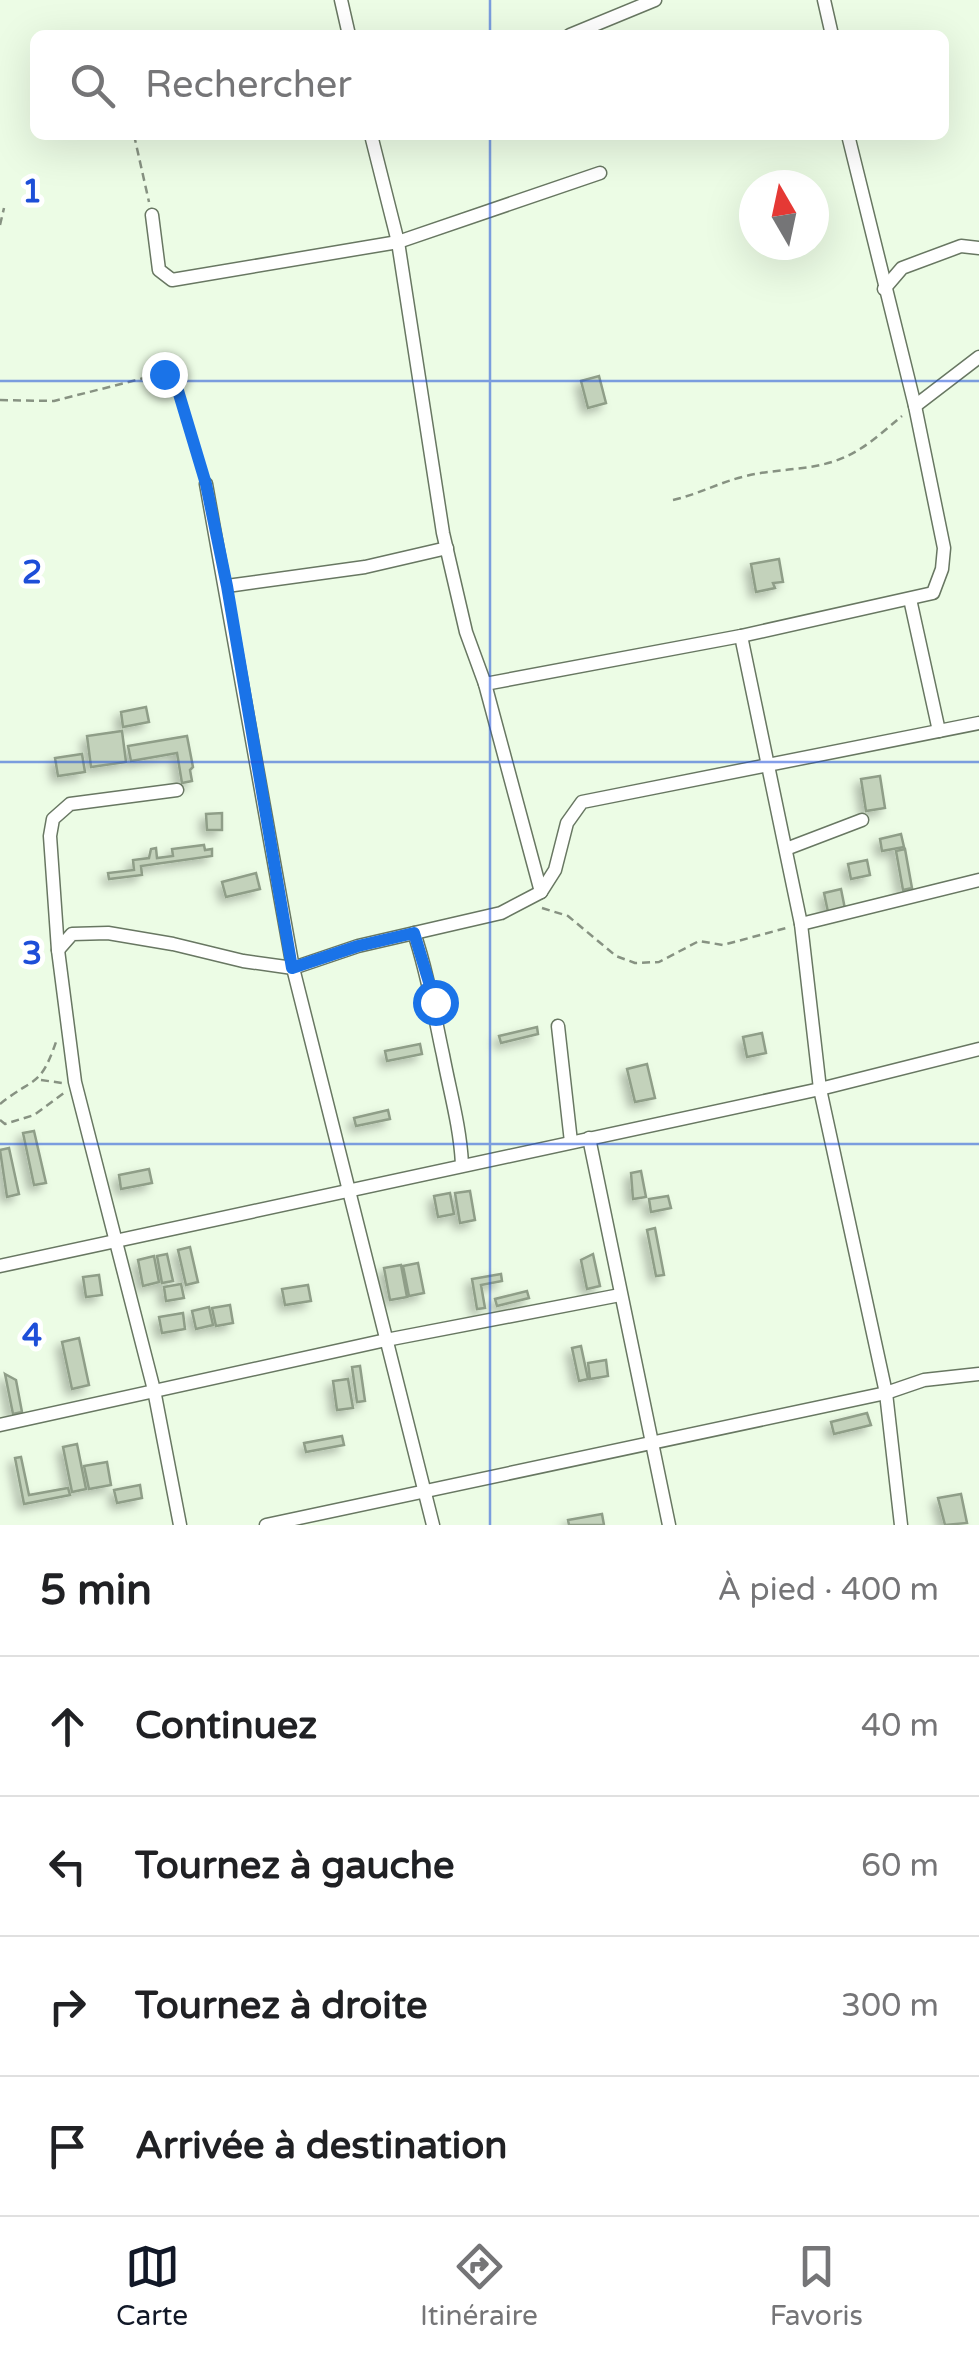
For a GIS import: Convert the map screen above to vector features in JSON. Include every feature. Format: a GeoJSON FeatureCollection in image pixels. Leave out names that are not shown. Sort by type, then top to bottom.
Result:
{"type":"FeatureCollection","features":[{"type":"Feature","properties":{"kind":"street"},"geometry":{"type":"LineString","coordinates":[[342,0],[349,30]]}},
{"type":"Feature","properties":{"kind":"street"},"geometry":{"type":"LineString","coordinates":[[582,30],[654,0]]}},
{"type":"Feature","properties":{"kind":"street"},"geometry":{"type":"LineString","coordinates":[[824,0],[831,30]]}},
{"type":"Feature","properties":{"kind":"street"},"geometry":{"type":"LineString","coordinates":[[373,140],[398,242],[447,548],[466,632],[485,684],[541,892]]}},
{"type":"Feature","properties":{"kind":"street"},"geometry":{"type":"LineString","coordinates":[[485,684],[741,636],[934,593],[944,548],[915,406],[849,140]]}},
{"type":"Feature","properties":{"kind":"street"},"geometry":{"type":"LineString","coordinates":[[152,215],[159,270],[172,280],[398,242],[600,173]]}},
{"type":"Feature","properties":{"kind":"street"},"geometry":{"type":"LineString","coordinates":[[884,290],[902,268],[961,246],[979,248]]}},
{"type":"Feature","properties":{"kind":"street"},"geometry":{"type":"LineString","coordinates":[[915,406],[979,358]]}},
{"type":"Feature","properties":{"kind":"street"},"geometry":{"type":"LineString","coordinates":[[206,484],[292,968],[433,1525]]}},
{"type":"Feature","properties":{"kind":"street"},"geometry":{"type":"LineString","coordinates":[[227,586],[366,568],[447,548]]}},
{"type":"Feature","properties":{"kind":"street"},"geometry":{"type":"LineString","coordinates":[[910,599],[939,731]]}},
{"type":"Feature","properties":{"kind":"street"},"geometry":{"type":"LineString","coordinates":[[741,636],[801,924],[820,1089],[886,1393],[901,1525]]}},
{"type":"Feature","properties":{"kind":"street"},"geometry":{"type":"LineString","coordinates":[[58,950],[72,934],[108,933],[292,968],[358,946],[500,913],[541,892],[555,870],[567,823],[582,802],[979,723]]}},
{"type":"Feature","properties":{"kind":"street"},"geometry":{"type":"LineString","coordinates":[[177,790],[70,804],[54,818],[50,836],[58,950],[76,1082],[154,1390],[180,1525]]}},
{"type":"Feature","properties":{"kind":"street"},"geometry":{"type":"LineString","coordinates":[[786,850],[862,820]]}},
{"type":"Feature","properties":{"kind":"street"},"geometry":{"type":"LineString","coordinates":[[801,924],[979,880]]}},
{"type":"Feature","properties":{"kind":"street"},"geometry":{"type":"LineString","coordinates":[[414,933],[435,1002],[436,1024],[460,1122],[462,1164]]}},
{"type":"Feature","properties":{"kind":"street"},"geometry":{"type":"LineString","coordinates":[[558,1026],[572,1142]]}},
{"type":"Feature","properties":{"kind":"street"},"geometry":{"type":"LineString","coordinates":[[0,1266],[820,1089],[979,1048]]}},
{"type":"Feature","properties":{"kind":"street"},"geometry":{"type":"LineString","coordinates":[[589,1138],[668,1525]]}},
{"type":"Feature","properties":{"kind":"street"},"geometry":{"type":"LineString","coordinates":[[0,1425],[386,1340],[620,1296]]}},
{"type":"Feature","properties":{"kind":"street"},"geometry":{"type":"LineString","coordinates":[[266,1525],[886,1393],[924,1380],[979,1374]]}},
{"type":"Feature","properties":{"kind":"path"},"geometry":{"type":"LineString","coordinates":[[135,140],[152,215]]}},
{"type":"Feature","properties":{"kind":"path"},"geometry":{"type":"LineString","coordinates":[[0,225],[4,208]]}},
{"type":"Feature","properties":{"kind":"path"},"geometry":{"type":"LineString","coordinates":[[0,400],[54,401],[164,374],[176,384],[206,484]]}},
{"type":"Feature","properties":{"kind":"path"},"geometry":{"type":"LineString","coordinates":[[673,500],[697,494],[715,483],[821,465],[847,456],[915,406]]}},
{"type":"Feature","properties":{"kind":"path"},"geometry":{"type":"LineString","coordinates":[[522,902],[568,916],[616,956],[634,962],[659,962],[699,941],[723,945],[801,924]]}},
{"type":"Feature","properties":{"kind":"path"},"geometry":{"type":"LineString","coordinates":[[39,1080],[51,1062],[54,1044],[68,1026]]}},
{"type":"Feature","properties":{"kind":"path"},"geometry":{"type":"LineString","coordinates":[[0,1104],[20,1088],[39,1080],[64,1083],[68,1090],[34,1115],[5,1124],[0,1120]]}},
{"type":"Feature","properties":{"kind":"building"},"geometry":{"type":"Polygon","coordinates":[[[599,376],[606,403],[588,408],[581,381],[599,376]]]}},
{"type":"Feature","properties":{"kind":"building"},"geometry":{"type":"Polygon","coordinates":[[[779,559],[783,582],[756,592],[751,564],[779,559]]]}},
{"type":"Feature","properties":{"kind":"building"},"geometry":{"type":"Polygon","coordinates":[[[146,707],[149,722],[123,727],[121,712],[146,707]]]}},
{"type":"Feature","properties":{"kind":"building"},"geometry":{"type":"Polygon","coordinates":[[[122,731],[126,762],[91,767],[87,736],[122,731]]]}},
{"type":"Feature","properties":{"kind":"building"},"geometry":{"type":"Polygon","coordinates":[[[187,736],[192,781],[182,783],[177,753],[131,761],[128,746],[187,736]]]}},
{"type":"Feature","properties":{"kind":"building"},"geometry":{"type":"Polygon","coordinates":[[[82,754],[85,772],[58,776],[55,758],[82,754]]]}},
{"type":"Feature","properties":{"kind":"building"},"geometry":{"type":"Polygon","coordinates":[[[880,776],[885,808],[866,811],[861,779],[880,776]]]}},
{"type":"Feature","properties":{"kind":"building"},"geometry":{"type":"Polygon","coordinates":[[[222,813],[222,830],[207,830],[206,814],[222,813]]]}},
{"type":"Feature","properties":{"kind":"building"},"geometry":{"type":"Polygon","coordinates":[[[901,834],[904,847],[882,851],[880,839],[901,834]]]}},
{"type":"Feature","properties":{"kind":"building"},"geometry":{"type":"Polygon","coordinates":[[[204,845],[205,850],[212,849],[212,856],[141,866],[142,875],[109,879],[108,873],[134,870],[133,860],[149,858],[151,849],[156,848],[157,858],[173,856],[172,849],[204,845]]]}},
{"type":"Feature","properties":{"kind":"building"},"geometry":{"type":"Polygon","coordinates":[[[905,849],[912,888],[903,890],[896,851],[905,849]]]}},
{"type":"Feature","properties":{"kind":"building"},"geometry":{"type":"Polygon","coordinates":[[[867,860],[870,875],[851,879],[848,864],[867,860]]]}},
{"type":"Feature","properties":{"kind":"building"},"geometry":{"type":"Polygon","coordinates":[[[256,873],[260,889],[226,897],[222,882],[256,873]]]}},
{"type":"Feature","properties":{"kind":"building"},"geometry":{"type":"Polygon","coordinates":[[[841,889],[845,909],[828,912],[824,893],[841,889]]]}},
{"type":"Feature","properties":{"kind":"building"},"geometry":{"type":"Polygon","coordinates":[[[537,1027],[538,1034],[501,1043],[499,1036],[537,1027]]]}},
{"type":"Feature","properties":{"kind":"building"},"geometry":{"type":"Polygon","coordinates":[[[762,1033],[766,1053],[747,1057],[743,1037],[762,1033]]]}},
{"type":"Feature","properties":{"kind":"building"},"geometry":{"type":"Polygon","coordinates":[[[420,1044],[422,1054],[387,1061],[385,1051],[420,1044]]]}},
{"type":"Feature","properties":{"kind":"building"},"geometry":{"type":"Polygon","coordinates":[[[647,1064],[655,1098],[635,1102],[627,1069],[647,1064]]]}},
{"type":"Feature","properties":{"kind":"building"},"geometry":{"type":"Polygon","coordinates":[[[388,1110],[390,1119],[356,1126],[354,1118],[388,1110]]]}},
{"type":"Feature","properties":{"kind":"building"},"geometry":{"type":"Polygon","coordinates":[[[34,1131],[46,1183],[34,1185],[23,1133],[34,1131]]]}},
{"type":"Feature","properties":{"kind":"building"},"geometry":{"type":"Polygon","coordinates":[[[9,1148],[19,1194],[7,1197],[0,1150],[9,1148]]]}},
{"type":"Feature","properties":{"kind":"building"},"geometry":{"type":"Polygon","coordinates":[[[149,1169],[152,1183],[121,1189],[119,1175],[149,1169]]]}},
{"type":"Feature","properties":{"kind":"building"},"geometry":{"type":"Polygon","coordinates":[[[641,1171],[646,1197],[633,1199],[631,1173],[641,1171]]]}},
{"type":"Feature","properties":{"kind":"building"},"geometry":{"type":"Polygon","coordinates":[[[470,1191],[475,1220],[460,1223],[455,1193],[470,1191]]]}},
{"type":"Feature","properties":{"kind":"building"},"geometry":{"type":"Polygon","coordinates":[[[450,1193],[454,1214],[438,1217],[434,1196],[450,1193]]]}},
{"type":"Feature","properties":{"kind":"building"},"geometry":{"type":"Polygon","coordinates":[[[668,1196],[671,1208],[651,1212],[649,1199],[668,1196]]]}},
{"type":"Feature","properties":{"kind":"building"},"geometry":{"type":"Polygon","coordinates":[[[655,1228],[664,1275],[656,1276],[647,1230],[655,1228]]]}},
{"type":"Feature","properties":{"kind":"building"},"geometry":{"type":"Polygon","coordinates":[[[190,1247],[198,1282],[186,1285],[178,1250],[190,1247]]]}},
{"type":"Feature","properties":{"kind":"building"},"geometry":{"type":"Polygon","coordinates":[[[167,1254],[173,1281],[162,1283],[157,1256],[167,1254]]]}},
{"type":"Feature","properties":{"kind":"building"},"geometry":{"type":"Polygon","coordinates":[[[593,1254],[600,1286],[587,1289],[581,1260],[593,1254]]]}},
{"type":"Feature","properties":{"kind":"building"},"geometry":{"type":"Polygon","coordinates":[[[154,1256],[159,1282],[143,1286],[138,1260],[154,1256]]]}},
{"type":"Feature","properties":{"kind":"building"},"geometry":{"type":"Polygon","coordinates":[[[418,1263],[424,1293],[409,1296],[403,1266],[418,1263]]]}},
{"type":"Feature","properties":{"kind":"building"},"geometry":{"type":"Polygon","coordinates":[[[401,1265],[407,1297],[390,1300],[384,1268],[401,1265]]]}},
{"type":"Feature","properties":{"kind":"building"},"geometry":{"type":"Polygon","coordinates":[[[501,1274],[502,1281],[481,1285],[485,1308],[477,1309],[472,1279],[501,1274]]]}},
{"type":"Feature","properties":{"kind":"building"},"geometry":{"type":"Polygon","coordinates":[[[99,1275],[102,1295],[86,1297],[83,1277],[99,1275]]]}},
{"type":"Feature","properties":{"kind":"building"},"geometry":{"type":"Polygon","coordinates":[[[181,1284],[184,1298],[166,1301],[164,1287],[181,1284]]]}},
{"type":"Feature","properties":{"kind":"building"},"geometry":{"type":"Polygon","coordinates":[[[308,1285],[311,1301],[285,1305],[282,1289],[308,1285]]]}},
{"type":"Feature","properties":{"kind":"building"},"geometry":{"type":"Polygon","coordinates":[[[527,1291],[529,1298],[497,1306],[495,1299],[527,1291]]]}},
{"type":"Feature","properties":{"kind":"building"},"geometry":{"type":"Polygon","coordinates":[[[230,1305],[233,1323],[216,1326],[212,1308],[230,1305]]]}},
{"type":"Feature","properties":{"kind":"building"},"geometry":{"type":"Polygon","coordinates":[[[209,1307],[213,1325],[196,1329],[192,1311],[209,1307]]]}},
{"type":"Feature","properties":{"kind":"building"},"geometry":{"type":"Polygon","coordinates":[[[183,1313],[185,1329],[162,1333],[159,1317],[183,1313]]]}},
{"type":"Feature","properties":{"kind":"building"},"geometry":{"type":"Polygon","coordinates":[[[79,1338],[89,1385],[72,1389],[62,1342],[79,1338]]]}},
{"type":"Feature","properties":{"kind":"building"},"geometry":{"type":"Polygon","coordinates":[[[581,1346],[588,1379],[579,1381],[572,1348],[581,1346]]]}},
{"type":"Feature","properties":{"kind":"building"},"geometry":{"type":"Polygon","coordinates":[[[606,1360],[608,1376],[590,1379],[588,1363],[606,1360]]]}},
{"type":"Feature","properties":{"kind":"building"},"geometry":{"type":"Polygon","coordinates":[[[360,1366],[365,1401],[357,1402],[352,1367],[360,1366]]]}},
{"type":"Feature","properties":{"kind":"building"},"geometry":{"type":"Polygon","coordinates":[[[5,1374],[16,1380],[22,1412],[13,1414],[5,1374]]]}},
{"type":"Feature","properties":{"kind":"building"},"geometry":{"type":"Polygon","coordinates":[[[348,1379],[353,1408],[337,1410],[333,1381],[348,1379]]]}},
{"type":"Feature","properties":{"kind":"building"},"geometry":{"type":"Polygon","coordinates":[[[867,1413],[871,1425],[834,1434],[831,1422],[867,1413]]]}},
{"type":"Feature","properties":{"kind":"building"},"geometry":{"type":"Polygon","coordinates":[[[342,1436],[344,1445],[306,1452],[304,1443],[342,1436]]]}},
{"type":"Feature","properties":{"kind":"building"},"geometry":{"type":"Polygon","coordinates":[[[77,1444],[86,1489],[72,1492],[63,1447],[77,1444]]]}},
{"type":"Feature","properties":{"kind":"building"},"geometry":{"type":"Polygon","coordinates":[[[21,1457],[29,1495],[68,1488],[70,1495],[24,1504],[15,1458],[21,1457]]]}},
{"type":"Feature","properties":{"kind":"building"},"geometry":{"type":"Polygon","coordinates":[[[107,1462],[111,1485],[89,1489],[84,1466],[107,1462]]]}},
{"type":"Feature","properties":{"kind":"building"},"geometry":{"type":"Polygon","coordinates":[[[140,1485],[142,1498],[117,1503],[114,1490],[140,1485]]]}},
{"type":"Feature","properties":{"kind":"building"},"geometry":{"type":"Polygon","coordinates":[[[961,1494],[967,1523],[945,1525],[938,1498],[961,1494]]]}},
{"type":"Feature","properties":{"kind":"building"},"geometry":{"type":"Polygon","coordinates":[[[602,1514],[604,1525],[569,1525],[568,1520],[602,1514]]]}},
{"type":"Feature","properties":{"kind":"route"},"geometry":{"type":"LineString","coordinates":[[164,374],[176,384],[206,484],[292,968],[414,933],[435,1002]]}}]}
